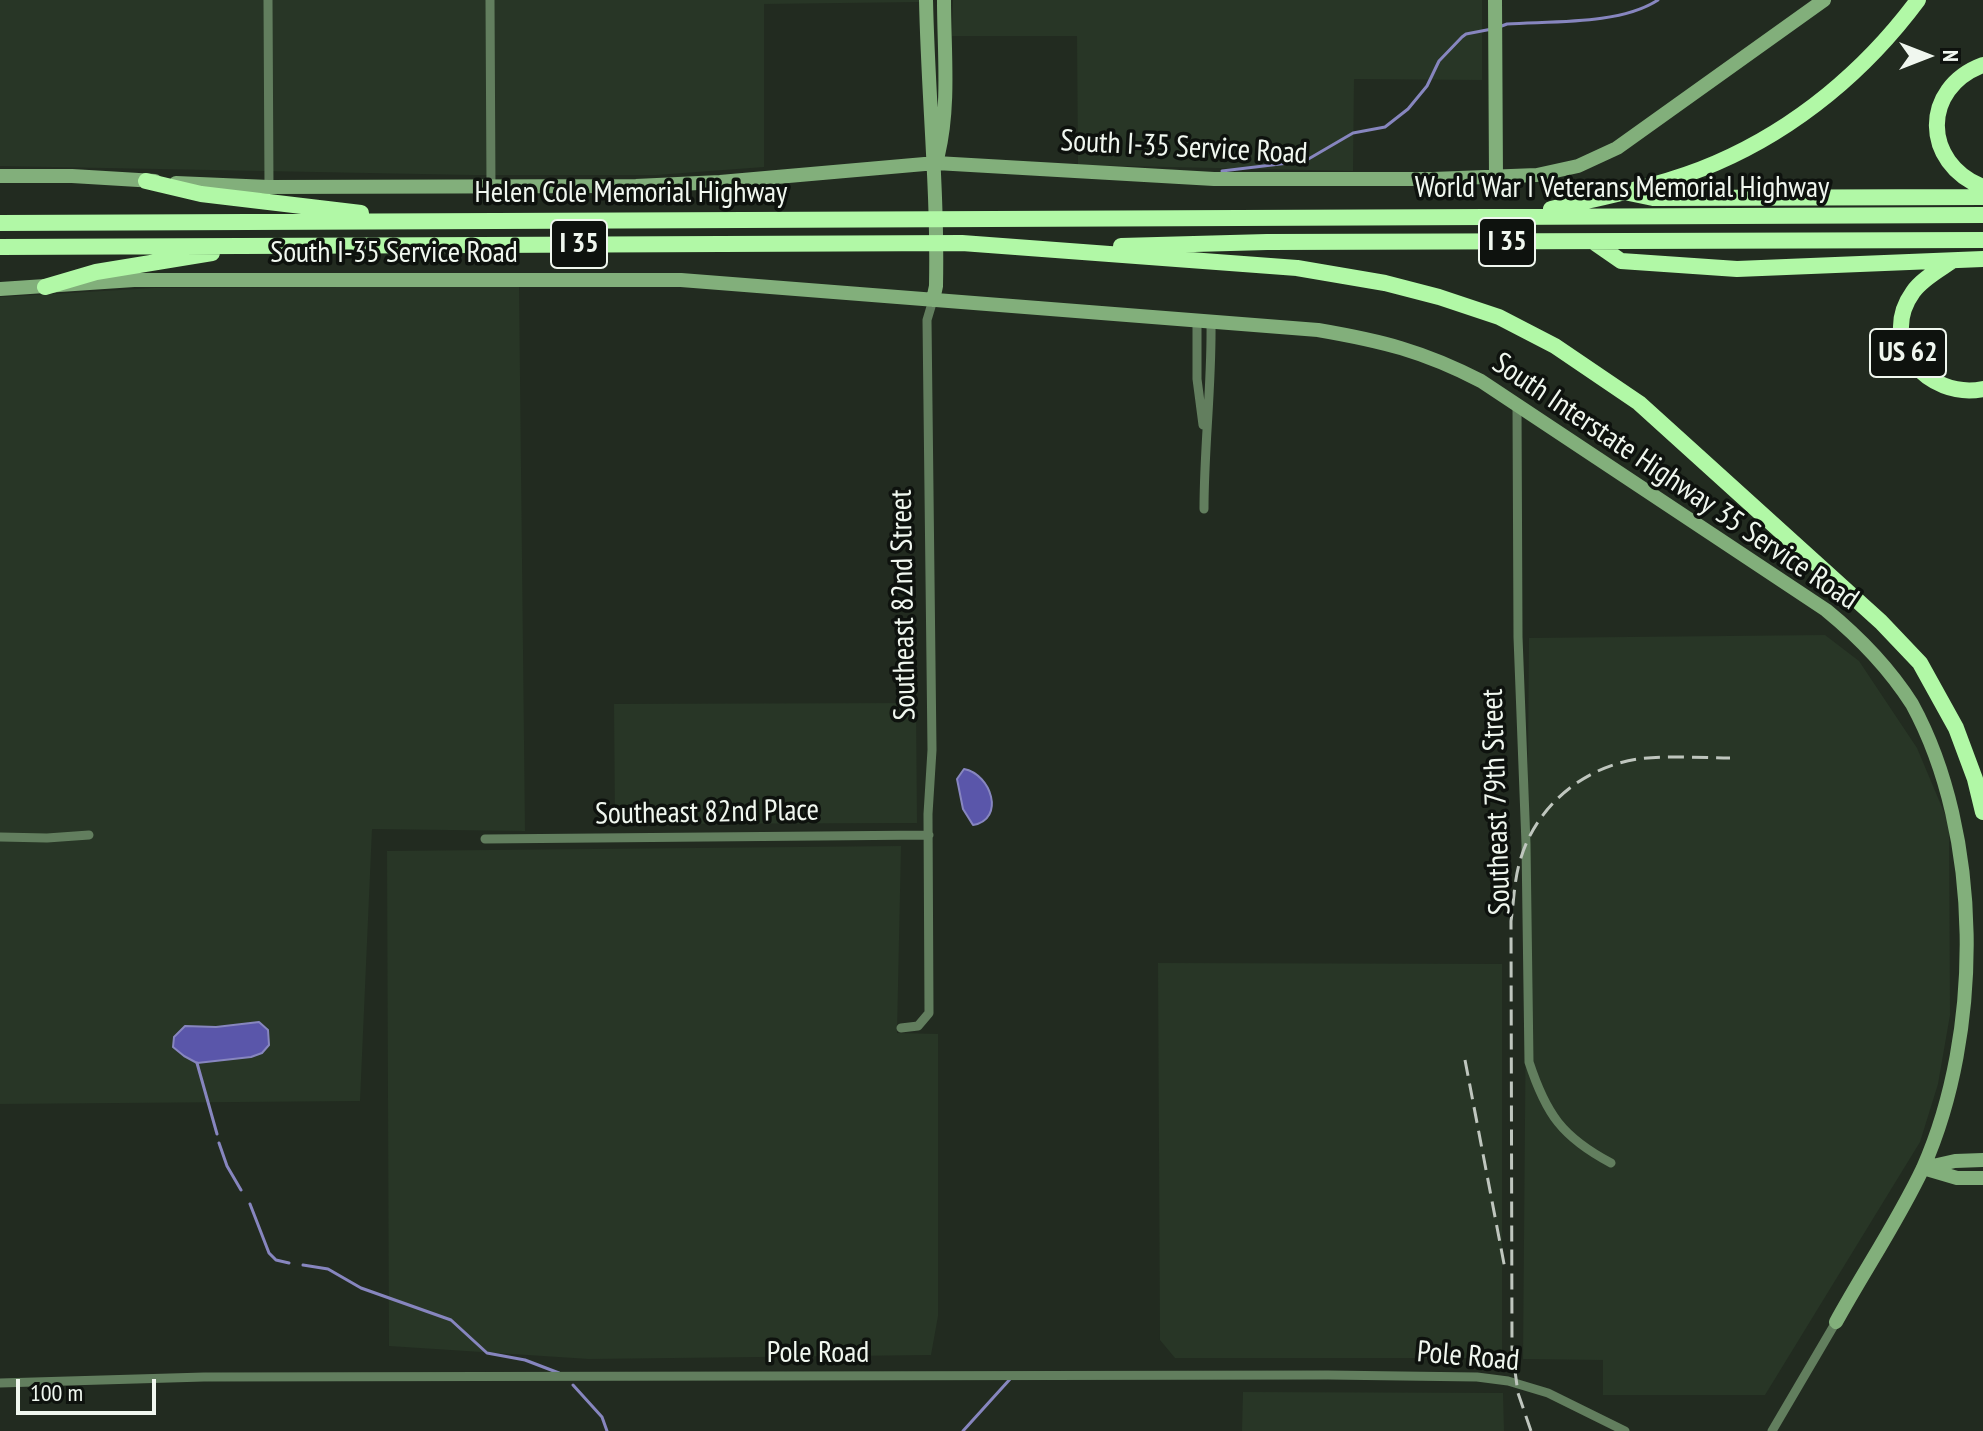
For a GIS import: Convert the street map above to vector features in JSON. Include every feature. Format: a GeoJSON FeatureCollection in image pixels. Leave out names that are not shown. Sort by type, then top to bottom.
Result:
{"type":"FeatureCollection","features":[{"type":"Feature","properties":{"kind":"highway"},"geometry":{"type":"LineString","coordinates":[[1522,215],[1622,192],[1715,163],[1761,140],[1804,113],[1858,71],[1918,0]]}},
{"type":"Feature","properties":{"kind":"highway"},"geometry":{"type":"LineString","coordinates":[[1983,65],[1962,75],[1947,91],[1939,110],[1937,133],[1942,154],[1953,170],[1983,187]]}},
{"type":"Feature","properties":{"kind":"highway"},"geometry":{"type":"LineString","coordinates":[[146,181],[201,194],[434,221]]}},
{"type":"Feature","properties":{"kind":"highway"},"geometry":{"type":"LineString","coordinates":[[1622,192],[1653,198],[1983,197]]}},
{"type":"Feature","properties":{"kind":"highway","name":"World War I Veterans Memorial Highway"},"geometry":{"type":"LineString","coordinates":[[1261,219],[1522,215],[1983,215]]}},
{"type":"Feature","properties":{"kind":"highway","name":"Helen Cole Memorial Highway"},"geometry":{"type":"LineString","coordinates":[[0,223],[1261,219]]}},
{"type":"Feature","properties":{"kind":"highway","name":"World War I Veterans Memorial Highway"},"geometry":{"type":"LineString","coordinates":[[1032,249],[1267,242],[1983,240]]}},
{"type":"Feature","properties":{"kind":"highway"},"geometry":{"type":"LineString","coordinates":[[1594,242],[1621,261],[1737,269],[1983,259]]}},
{"type":"Feature","properties":{"kind":"highway","name":"Helen Cole Memorial Highway"},"geometry":{"type":"LineString","coordinates":[[0,247],[962,243],[1032,249]]}},
{"type":"Feature","properties":{"kind":"highway"},"geometry":{"type":"LineString","coordinates":[[45,287],[96,272],[247,246]]}},
{"type":"Feature","properties":{"kind":"highway"},"geometry":{"type":"LineString","coordinates":[[1032,249],[1297,268],[1385,283],[1499,317],[1555,346],[1639,403],[1881,622],[1920,663],[1956,728],[1975,779],[1983,812]]}},
{"type":"Feature","properties":{"kind":"highway","name":"US 62"},"geometry":{"type":"LineString","coordinates":[[1953,260],[1912,292],[1904,313],[1903,336],[1910,358],[1927,378],[1948,389],[1983,389]]}},
{"type":"Feature","properties":{"kind":"street"},"geometry":{"type":"LineString","coordinates":[[268,0],[269,187]]}},
{"type":"Feature","properties":{"kind":"street"},"geometry":{"type":"LineString","coordinates":[[0,176],[269,187],[491,187],[490,0]]}},
{"type":"Feature","properties":{"kind":"street","name":"Southeast 82nd Street"},"geometry":{"type":"LineString","coordinates":[[901,1028],[918,1026],[929,1013],[932,750],[927,320],[937,268],[936,163],[928,92],[926,0]]}},
{"type":"Feature","properties":{"kind":"street","name":"Southeast 82nd Street"},"geometry":{"type":"LineString","coordinates":[[936,163],[942,138],[945,93],[944,0]]}},
{"type":"Feature","properties":{"kind":"street"},"geometry":{"type":"LineString","coordinates":[[1495,0],[1496,177]]}},
{"type":"Feature","properties":{"kind":"street","name":"South I-35 Service Road"},"geometry":{"type":"LineString","coordinates":[[491,187],[673,185],[936,163],[1214,179],[1433,179],[1559,171],[1601,157],[1824,0]]}},
{"type":"Feature","properties":{"kind":"street","name":"South I-35 Service Road"},"geometry":{"type":"LineString","coordinates":[[45,287],[134,280],[681,280],[1318,330]]}},
{"type":"Feature","properties":{"kind":"street"},"geometry":{"type":"LineString","coordinates":[[0,289],[45,287]]}},
{"type":"Feature","properties":{"kind":"street"},"geometry":{"type":"LineString","coordinates":[[1204,322],[1197,379],[1205,442]]}},
{"type":"Feature","properties":{"kind":"street"},"geometry":{"type":"LineString","coordinates":[[1204,322],[1212,379],[1205,442],[1204,509]]}},
{"type":"Feature","properties":{"kind":"street","name":"South Interstate Highway 35 Service Road"},"geometry":{"type":"LineString","coordinates":[[1318,330],[1404,347],[1448,364],[1517,405],[1816,603],[1864,642],[1911,704],[1936,753],[1953,800],[1965,856],[1970,902],[1969,980],[1962,1045],[1943,1116],[1923,1168],[1836,1322]]}},
{"type":"Feature","properties":{"kind":"street","name":"Southeast 79th Street"},"geometry":{"type":"LineString","coordinates":[[1517,405],[1518,637],[1526,844],[1529,1062],[1538,1090],[1566,1133],[1582,1148],[1611,1163]]}},
{"type":"Feature","properties":{"kind":"street"},"geometry":{"type":"LineString","coordinates":[[0,837],[89,835]]}},
{"type":"Feature","properties":{"kind":"street","name":"Southeast 82nd Place"},"geometry":{"type":"LineString","coordinates":[[485,839],[929,835]]}},
{"type":"Feature","properties":{"kind":"street"},"geometry":{"type":"LineString","coordinates":[[1923,1168],[1955,1161],[1983,1160]]}},
{"type":"Feature","properties":{"kind":"street"},"geometry":{"type":"LineString","coordinates":[[1923,1168],[1957,1178],[1983,1178]]}},
{"type":"Feature","properties":{"kind":"street"},"geometry":{"type":"LineString","coordinates":[[1772,1431],[1836,1322]]}},
{"type":"Feature","properties":{"kind":"street","name":"Pole Road"},"geometry":{"type":"LineString","coordinates":[[0,1383],[204,1377],[1477,1377],[1536,1388],[1625,1431]]}},
{"type":"Feature","properties":{"kind":"shaded area"},"geometry":{"type":"Polygon","coordinates":[[[0,0],[920,2],[764,4],[764,167],[656,175],[473,175],[0,166],[0,0]]]}},
{"type":"Feature","properties":{"kind":"shaded area"},"geometry":{"type":"Polygon","coordinates":[[[953,0],[1482,0],[1482,80],[1354,79],[1353,171],[1078,165],[1077,36],[952,36],[953,0]]]}},
{"type":"Feature","properties":{"kind":"shaded area"},"geometry":{"type":"Polygon","coordinates":[[[519,286],[525,831],[372,829],[360,1101],[0,1104],[0,297],[154,288],[519,286]]]}},
{"type":"Feature","properties":{"kind":"shaded area"},"geometry":{"type":"Polygon","coordinates":[[[1825,635],[1859,661],[1917,748],[1949,824],[1950,1015],[1938,1084],[1920,1142],[1765,1395],[1603,1395],[1603,1360],[1523,1359],[1529,638],[1825,635]]]}},
{"type":"Feature","properties":{"kind":"shaded area"},"geometry":{"type":"Polygon","coordinates":[[[916,703],[917,823],[615,824],[614,704],[916,703]]]}},
{"type":"Feature","properties":{"kind":"shaded area"},"geometry":{"type":"Polygon","coordinates":[[[964,769],[981,779],[991,797],[989,814],[973,825],[963,809],[957,779],[964,769]]]}},
{"type":"Feature","properties":{"kind":"shaded area"},"geometry":{"type":"Polygon","coordinates":[[[901,846],[897,1033],[938,1034],[938,1316],[931,1355],[589,1359],[389,1346],[387,851],[901,846]]]}},
{"type":"Feature","properties":{"kind":"shaded area"},"geometry":{"type":"Polygon","coordinates":[[[1158,963],[1502,964],[1502,1358],[1175,1358],[1160,1340],[1158,963]]]}},
{"type":"Feature","properties":{"kind":"shaded area"},"geometry":{"type":"Polygon","coordinates":[[[259,1022],[268,1030],[269,1045],[262,1053],[251,1057],[197,1063],[173,1047],[174,1037],[185,1026],[216,1027],[259,1022]]]}},
{"type":"Feature","properties":{"kind":"shaded area"},"geometry":{"type":"Polygon","coordinates":[[[1243,1392],[1503,1393],[1504,1431],[1242,1431],[1243,1392]]]}},
{"type":"Feature","properties":{"kind":"waterway"},"geometry":{"type":"LineString","coordinates":[[1499,27],[1605,18],[1625,14],[1658,0]]}},
{"type":"Feature","properties":{"kind":"waterway"},"geometry":{"type":"LineString","coordinates":[[1222,171],[1305,161],[1353,133],[1385,127],[1408,109],[1427,86],[1439,61],[1462,37],[1492,29]]}},
{"type":"Feature","properties":{"kind":"waterway"},"geometry":{"type":"LineString","coordinates":[[197,1063],[217,1134]]}},
{"type":"Feature","properties":{"kind":"waterway"},"geometry":{"type":"LineString","coordinates":[[219,1143],[227,1166],[241,1190]]}},
{"type":"Feature","properties":{"kind":"waterway"},"geometry":{"type":"LineString","coordinates":[[250,1204],[269,1253],[276,1260],[289,1263]]}},
{"type":"Feature","properties":{"kind":"waterway"},"geometry":{"type":"LineString","coordinates":[[303,1265],[328,1269],[361,1288],[451,1320],[487,1353],[525,1360],[559,1373]]}},
{"type":"Feature","properties":{"kind":"waterway"},"geometry":{"type":"LineString","coordinates":[[963,1431],[1011,1378]]}},
{"type":"Feature","properties":{"kind":"waterway"},"geometry":{"type":"LineString","coordinates":[[573,1385],[602,1417],[607,1431]]}},
{"type":"Feature","properties":{"kind":"railway"},"geometry":{"type":"LineString","coordinates":[[1531,1431],[1518,1393],[1512,1349],[1511,921],[1520,861],[1527,841],[1549,807],[1580,781],[1598,771],[1638,759],[1730,758]]}},
{"type":"Feature","properties":{"kind":"railway"},"geometry":{"type":"LineString","coordinates":[[1465,1060],[1505,1269]]}}]}
